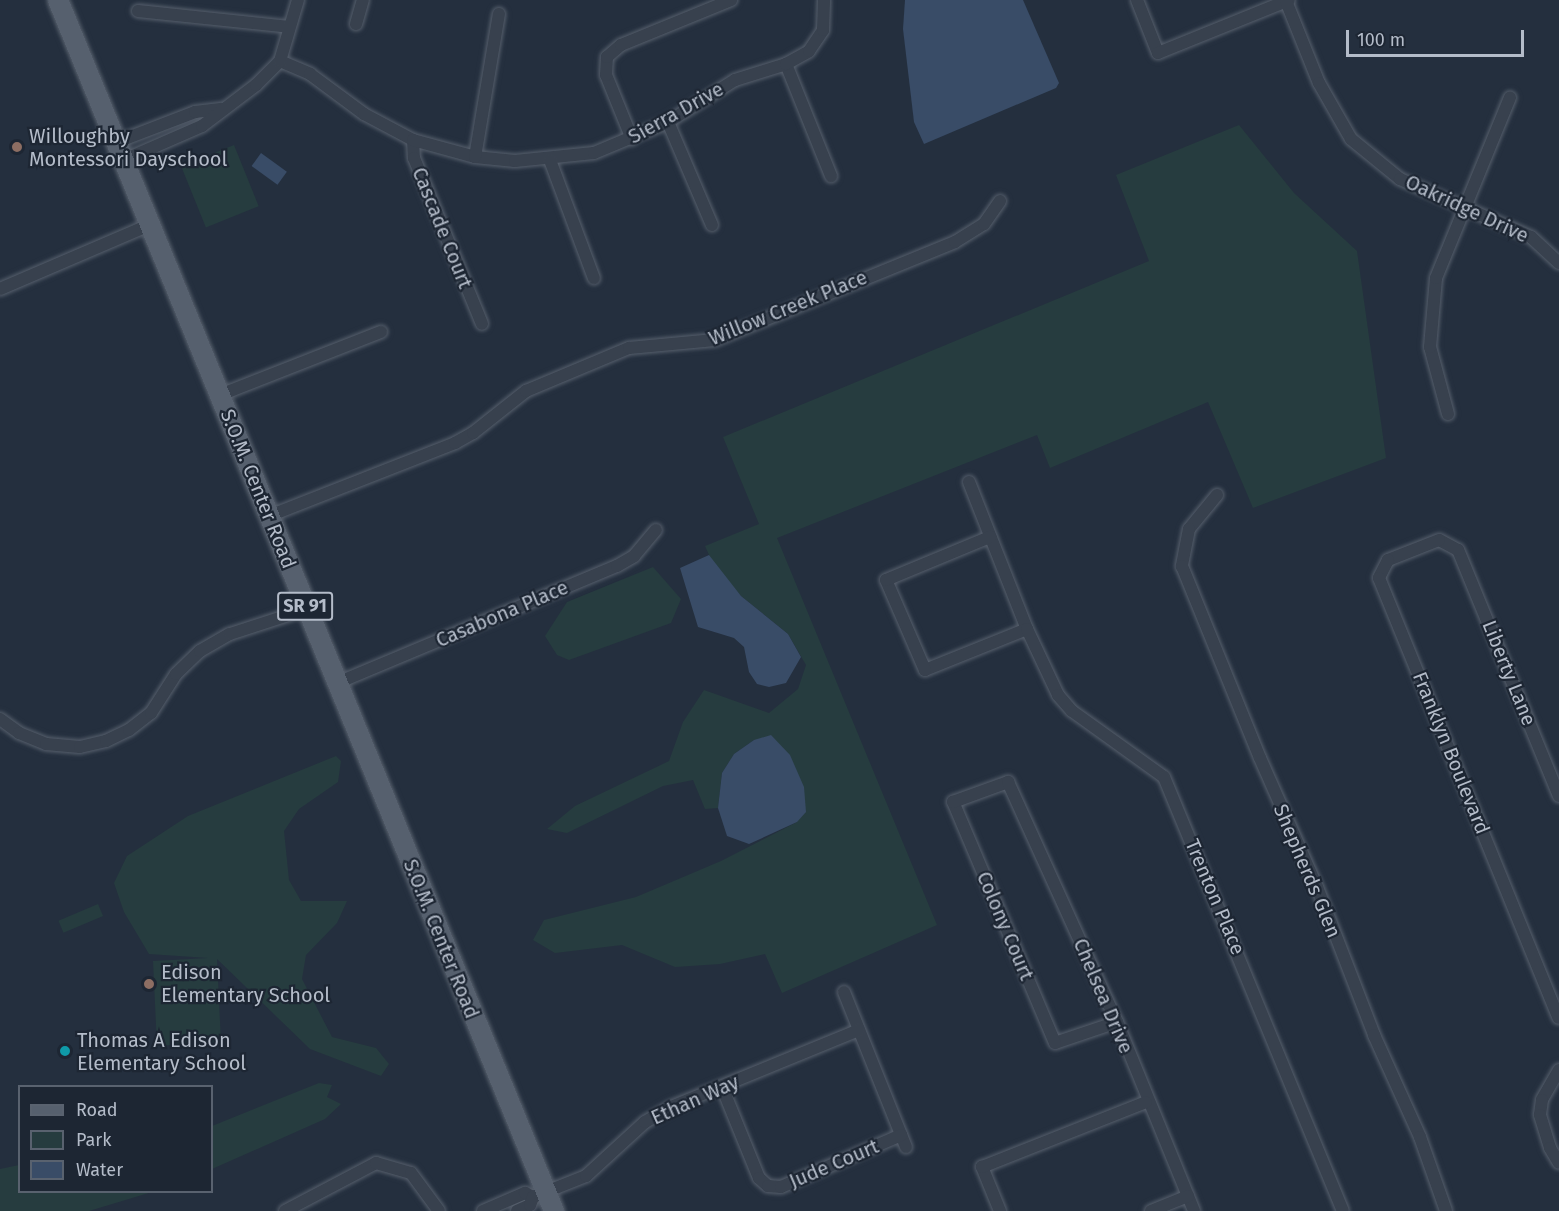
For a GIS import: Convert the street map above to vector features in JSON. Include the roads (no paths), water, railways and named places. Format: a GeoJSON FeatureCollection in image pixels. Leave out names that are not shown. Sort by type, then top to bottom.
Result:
{"type":"FeatureCollection","features":[{"type":"Feature","properties":{"kind":"main road","name":"S.O.M. Center Road"},"geometry":{"type":"LineString","coordinates":[[58,0],[152,224],[540,1195],[554,1211]]}},
{"type":"Feature","properties":{"kind":"street"},"geometry":{"type":"LineString","coordinates":[[121,151],[202,126],[221,109],[256,85],[280,61],[298,0]]}},
{"type":"Feature","properties":{"kind":"street"},"geometry":{"type":"LineString","coordinates":[[356,24],[363,0]]}},
{"type":"Feature","properties":{"kind":"street"},"geometry":{"type":"LineString","coordinates":[[632,139],[606,75],[607,57],[621,45],[731,0]]}},
{"type":"Feature","properties":{"kind":"street","name":"Sierra Drive"},"geometry":{"type":"LineString","coordinates":[[413,140],[475,158],[550,160],[594,153],[668,122],[735,80],[786,64],[809,51],[823,30],[824,0]]}},
{"type":"Feature","properties":{"kind":"street","name":"Oakridge Drive"},"geometry":{"type":"LineString","coordinates":[[1137,0],[1158,53],[1288,1],[1319,84],[1351,139],[1400,179],[1531,237],[1559,263]]}},
{"type":"Feature","properties":{"kind":"street"},"geometry":{"type":"LineString","coordinates":[[138,11],[289,27]]}},
{"type":"Feature","properties":{"kind":"street"},"geometry":{"type":"LineString","coordinates":[[475,158],[499,14]]}},
{"type":"Feature","properties":{"kind":"street","name":"Cascade Court"},"geometry":{"type":"LineString","coordinates":[[280,61],[310,74],[364,114],[413,140],[414,158],[482,324]]}},
{"type":"Feature","properties":{"kind":"street"},"geometry":{"type":"LineString","coordinates":[[786,64],[831,176]]}},
{"type":"Feature","properties":{"kind":"street"},"geometry":{"type":"LineString","coordinates":[[1448,414],[1430,347],[1437,278],[1510,98]]}},
{"type":"Feature","properties":{"kind":"street"},"geometry":{"type":"LineString","coordinates":[[121,151],[195,112],[221,109]]}},
{"type":"Feature","properties":{"kind":"street"},"geometry":{"type":"LineString","coordinates":[[668,122],[712,225]]}},
{"type":"Feature","properties":{"kind":"street"},"geometry":{"type":"LineString","coordinates":[[550,160],[594,278]]}},
{"type":"Feature","properties":{"kind":"street","name":"Willow Creek Place"},"geometry":{"type":"LineString","coordinates":[[269,516],[455,443],[473,433],[526,391],[629,348],[715,340],[955,242],[984,224],[1000,201]]}},
{"type":"Feature","properties":{"kind":"street"},"geometry":{"type":"LineString","coordinates":[[0,288],[152,224]]}},
{"type":"Feature","properties":{"kind":"street"},"geometry":{"type":"LineString","coordinates":[[220,396],[381,332]]}},
{"type":"Feature","properties":{"kind":"street","name":"Trenton Place"},"geometry":{"type":"LineString","coordinates":[[969,482],[1027,628],[1058,695],[1072,711],[1164,777],[1343,1211]]}},
{"type":"Feature","properties":{"kind":"street","name":"Shepherds Glen"},"geometry":{"type":"LineString","coordinates":[[1217,495],[1189,529],[1182,563],[1185,573],[1260,758],[1317,887],[1374,1035],[1420,1137],[1446,1211]]}},
{"type":"Feature","properties":{"kind":"street","name":"Casabona Place"},"geometry":{"type":"LineString","coordinates":[[337,683],[617,566],[634,556],[656,530]]}},
{"type":"Feature","properties":{"kind":"street"},"geometry":{"type":"LineString","coordinates":[[990,537],[886,580],[925,670],[1027,628]]}},
{"type":"Feature","properties":{"kind":"street","name":"Franklyn Boulevard"},"geometry":{"type":"LineString","coordinates":[[1458,550],[1439,540],[1388,560],[1379,578],[1558,1011]]}},
{"type":"Feature","properties":{"kind":"street","name":"Liberty Lane"},"geometry":{"type":"LineString","coordinates":[[1458,550],[1559,796]]}},
{"type":"Feature","properties":{"kind":"street"},"geometry":{"type":"LineString","coordinates":[[0,719],[19,733],[46,744],[80,747],[106,741],[129,730],[151,713],[183,665],[205,647],[230,634],[307,609]]}},
{"type":"Feature","properties":{"kind":"street","name":"Colony Court"},"geometry":{"type":"LineString","coordinates":[[1008,782],[953,802],[1055,1043],[1117,1022]]}},
{"type":"Feature","properties":{"kind":"street","name":"Chelsea Drive"},"geometry":{"type":"LineString","coordinates":[[1008,782],[1117,1022],[1146,1102],[1194,1211]]}},
{"type":"Feature","properties":{"kind":"street"},"geometry":{"type":"LineString","coordinates":[[844,992],[859,1030]]}},
{"type":"Feature","properties":{"kind":"street","name":"Ethan Way"},"geometry":{"type":"LineString","coordinates":[[540,1195],[586,1176],[645,1122],[859,1030]]}},
{"type":"Feature","properties":{"kind":"street","name":"Jude Court"},"geometry":{"type":"LineString","coordinates":[[722,1087],[759,1178],[768,1186],[781,1187],[903,1141],[859,1030]]}},
{"type":"Feature","properties":{"kind":"street"},"geometry":{"type":"LineString","coordinates":[[1559,1070],[1542,1100],[1540,1115],[1550,1148],[1559,1163]]}},
{"type":"Feature","properties":{"kind":"street"},"geometry":{"type":"LineString","coordinates":[[1000,1211],[982,1167],[1146,1102]]}},
{"type":"Feature","properties":{"kind":"street"},"geometry":{"type":"LineString","coordinates":[[285,1211],[376,1163],[411,1173],[439,1211]]}},
{"type":"Feature","properties":{"kind":"street"},"geometry":{"type":"LineString","coordinates":[[483,1211],[525,1193],[540,1195]]}},
{"type":"Feature","properties":{"kind":"street"},"geometry":{"type":"LineString","coordinates":[[517,1211],[530,1206],[540,1195]]}},
{"type":"Feature","properties":{"kind":"street"},"geometry":{"type":"LineString","coordinates":[[1151,1211],[1188,1196]]}},
{"type":"Feature","properties":{"kind":"water"},"geometry":{"type":"Polygon","coordinates":[[[905,0],[1023,0],[1059,83],[1056,88],[924,144],[914,122],[903,29],[905,0]]]}},
{"type":"Feature","properties":{"kind":"water"},"geometry":{"type":"Polygon","coordinates":[[[261,153],[287,172],[277,185],[252,166],[261,153]]]}},
{"type":"Feature","properties":{"kind":"water"},"geometry":{"type":"Polygon","coordinates":[[[709,555],[741,596],[788,634],[801,657],[786,683],[769,687],[757,684],[749,672],[744,647],[734,638],[698,627],[680,568],[709,555]]]}},
{"type":"Feature","properties":{"kind":"water"},"geometry":{"type":"Polygon","coordinates":[[[771,735],[790,755],[804,787],[806,812],[797,822],[749,844],[727,836],[718,808],[722,773],[734,754],[754,740],[771,735]]]}},
{"type":"Feature","properties":{"kind":"place","name":"Willoughby Montessori Dayschool"},"geometry":{"type":"Point","coordinates":[17,147]}},
{"type":"Feature","properties":{"kind":"place","name":"Edison Elementary School"},"geometry":{"type":"Point","coordinates":[149,984]}},
{"type":"Feature","properties":{"kind":"place","name":"Thomas A Edison Elementary School"},"geometry":{"type":"Point","coordinates":[65,1051]}}]}
